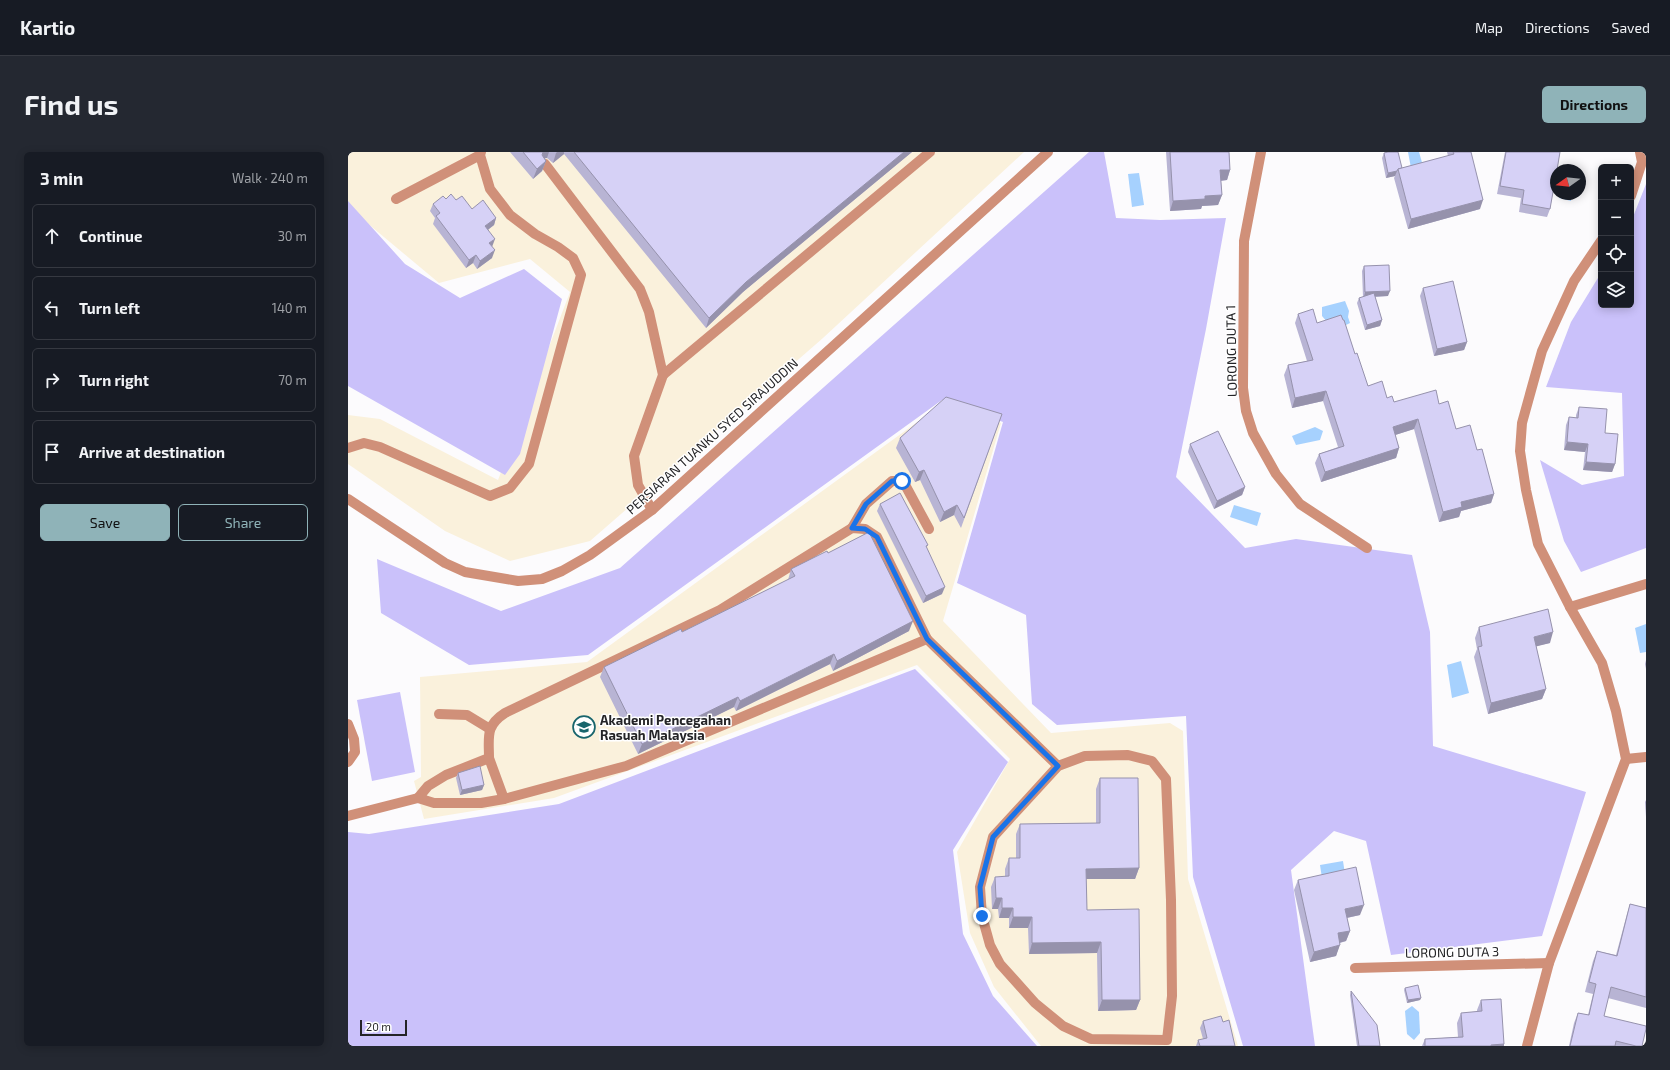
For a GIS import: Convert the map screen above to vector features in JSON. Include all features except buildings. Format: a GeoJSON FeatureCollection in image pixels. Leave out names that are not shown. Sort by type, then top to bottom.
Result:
{"type":"FeatureCollection","features":[{"type":"Feature","properties":{"kind":"street"},"geometry":{"type":"LineString","coordinates":[[652,510],[638,485],[634,456],[663,375],[930,152]]}},
{"type":"Feature","properties":{"kind":"street","name":"PERSIARAN TUANKU SYED SIRAJUDDIN"},"geometry":{"type":"LineString","coordinates":[[348,499],[445,563],[465,572],[518,581],[542,579],[562,571],[590,555],[652,510],[1048,152]]}},
{"type":"Feature","properties":{"kind":"street","name":"LORONG DUTA 1"},"geometry":{"type":"LineString","coordinates":[[1261,152],[1244,242],[1242,277],[1243,388],[1246,411],[1253,433],[1276,474],[1300,504],[1366,548]]}},
{"type":"Feature","properties":{"kind":"street"},"geometry":{"type":"LineString","coordinates":[[1634,187],[1642,162],[1640,152]]}},
{"type":"Feature","properties":{"kind":"street"},"geometry":{"type":"LineString","coordinates":[[348,448],[364,443],[380,447],[490,496],[510,488],[529,464],[581,275],[573,258],[558,247],[535,234],[510,215],[490,189],[481,153],[396,199]]}},
{"type":"Feature","properties":{"kind":"street"},"geometry":{"type":"LineString","coordinates":[[545,164],[640,289],[649,312],[663,375]]}},
{"type":"Feature","properties":{"kind":"street"},"geometry":{"type":"LineString","coordinates":[[1527,1046],[1549,963],[1626,759],[1616,711],[1602,663],[1538,544],[1526,490],[1520,451],[1522,423],[1542,351],[1574,280],[1598,245]]}},
{"type":"Feature","properties":{"kind":"street"},"geometry":{"type":"LineString","coordinates":[[504,799],[488,758],[490,729],[495,720],[505,712],[720,610],[852,528],[866,504],[892,481],[902,481],[930,529]]}},
{"type":"Feature","properties":{"kind":"street"},"geometry":{"type":"LineString","coordinates":[[852,528],[865,529],[877,537],[927,639],[1058,766]]}},
{"type":"Feature","properties":{"kind":"street"},"geometry":{"type":"LineString","coordinates":[[1570,606],[1646,584]]}},
{"type":"Feature","properties":{"kind":"street"},"geometry":{"type":"LineString","coordinates":[[348,816],[418,798],[434,804],[481,803],[504,799],[626,766],[927,639]]}},
{"type":"Feature","properties":{"kind":"street"},"geometry":{"type":"LineString","coordinates":[[439,714],[467,715],[490,729]]}},
{"type":"Feature","properties":{"kind":"street"},"geometry":{"type":"LineString","coordinates":[[348,724],[354,739],[355,752],[348,762]]}},
{"type":"Feature","properties":{"kind":"street"},"geometry":{"type":"LineString","coordinates":[[1128,755],[1152,761],[1166,779],[1171,900],[1172,981],[1172,996],[1167,1043],[1090,1039],[1063,1026],[1035,1003],[1000,964],[990,945],[982,916],[980,887],[993,837],[1058,766],[1085,756],[1128,755]]}},
{"type":"Feature","properties":{"kind":"street"},"geometry":{"type":"LineString","coordinates":[[1626,759],[1646,757]]}},
{"type":"Feature","properties":{"kind":"street"},"geometry":{"type":"LineString","coordinates":[[418,798],[428,786],[446,775],[488,758]]}},
{"type":"Feature","properties":{"kind":"street","name":"LORONG DUTA 3"},"geometry":{"type":"LineString","coordinates":[[1355,968],[1549,963]]}},
{"type":"Feature","properties":{"kind":"shaded area"},"geometry":{"type":"Polygon","coordinates":[[[348,152],[1024,152],[823,338],[590,541],[510,561],[445,531],[348,464],[348,415],[380,419],[498,480],[570,292],[530,259],[439,283],[348,207],[348,152]]]}},
{"type":"Feature","properties":{"kind":"shaded area"},"geometry":{"type":"Polygon","coordinates":[[[1089,152],[1104,152],[1116,218],[1160,220],[1226,218],[1206,329],[1176,477],[1245,548],[1296,539],[1412,555],[1430,632],[1433,746],[1586,792],[1542,936],[1391,955],[1366,841],[1334,831],[1291,870],[1315,1046],[1243,1046],[1193,877],[1186,716],[1057,725],[1032,704],[1026,615],[957,583],[1003,422],[942,400],[588,655],[469,665],[381,613],[377,559],[501,611],[620,568],[1089,152]]]}},
{"type":"Feature","properties":{"kind":"shaded area"},"geometry":{"type":"Polygon","coordinates":[[[1646,184],[1646,548],[1581,572],[1564,541],[1540,460],[1582,485],[1624,476],[1622,393],[1546,387],[1571,322],[1598,278],[1598,308],[1634,308],[1634,214],[1646,184]]]}},
{"type":"Feature","properties":{"kind":"shaded area"},"geometry":{"type":"Polygon","coordinates":[[[348,201],[405,264],[460,298],[524,269],[562,299],[520,454],[505,475],[348,386],[348,201]]]}},
{"type":"Feature","properties":{"kind":"shaded area","name":"Akademi Pencegahan Rasuah Malaysia"},"geometry":{"type":"Polygon","coordinates":[[[942,404],[1001,423],[943,621],[1051,733],[1170,723],[1183,731],[1188,879],[1238,1046],[1041,1046],[994,987],[970,933],[957,852],[1010,759],[917,665],[554,798],[424,819],[414,781],[421,777],[420,677],[587,662],[942,404]]]}},
{"type":"Feature","properties":{"kind":"shaded area"},"geometry":{"type":"Polygon","coordinates":[[[915,669],[1008,762],[953,850],[963,934],[993,996],[1037,1046],[348,1046],[348,832],[369,834],[559,804],[915,669]]]}},
{"type":"Feature","properties":{"kind":"shaded area"},"geometry":{"type":"Polygon","coordinates":[[[400,692],[415,772],[372,781],[357,700],[400,692]]]}},
{"type":"Feature","properties":{"kind":"water"},"geometry":{"type":"Polygon","coordinates":[[[1408,152],[1419,152],[1423,166],[1411,168],[1408,152]]]}},
{"type":"Feature","properties":{"kind":"water"},"geometry":{"type":"Polygon","coordinates":[[[1139,173],[1144,205],[1132,207],[1128,174],[1139,173]]]}},
{"type":"Feature","properties":{"kind":"water"},"geometry":{"type":"Polygon","coordinates":[[[1345,301],[1349,311],[1348,317],[1350,323],[1346,325],[1343,319],[1328,323],[1322,316],[1322,307],[1345,301]]]}},
{"type":"Feature","properties":{"kind":"water"},"geometry":{"type":"Polygon","coordinates":[[[1315,427],[1323,431],[1320,440],[1296,445],[1292,436],[1315,427]]]}},
{"type":"Feature","properties":{"kind":"water"},"geometry":{"type":"Polygon","coordinates":[[[1234,505],[1261,513],[1257,526],[1230,517],[1234,505]]]}},
{"type":"Feature","properties":{"kind":"water"},"geometry":{"type":"Polygon","coordinates":[[[1646,624],[1646,652],[1640,653],[1635,628],[1646,624]]]}},
{"type":"Feature","properties":{"kind":"water"},"geometry":{"type":"Polygon","coordinates":[[[1461,661],[1469,693],[1452,698],[1447,665],[1461,661]]]}},
{"type":"Feature","properties":{"kind":"water"},"geometry":{"type":"Polygon","coordinates":[[[1343,861],[1345,874],[1322,878],[1320,865],[1343,861]]]}},
{"type":"Feature","properties":{"kind":"water"},"geometry":{"type":"Polygon","coordinates":[[[1412,1006],[1419,1012],[1420,1033],[1414,1040],[1407,1034],[1405,1011],[1412,1006]]]}},
{"type":"Feature","properties":{"kind":"place","name":"Akademi Pencegahan Rasuah Malaysia"},"geometry":{"type":"Point","coordinates":[584,727]}},
{"type":"Feature","properties":{"kind":"route"},"geometry":{"type":"LineString","coordinates":[[902,481],[892,481],[866,504],[852,528],[865,529],[877,537],[927,639],[1058,766],[993,837],[980,887],[982,916]]}}]}
